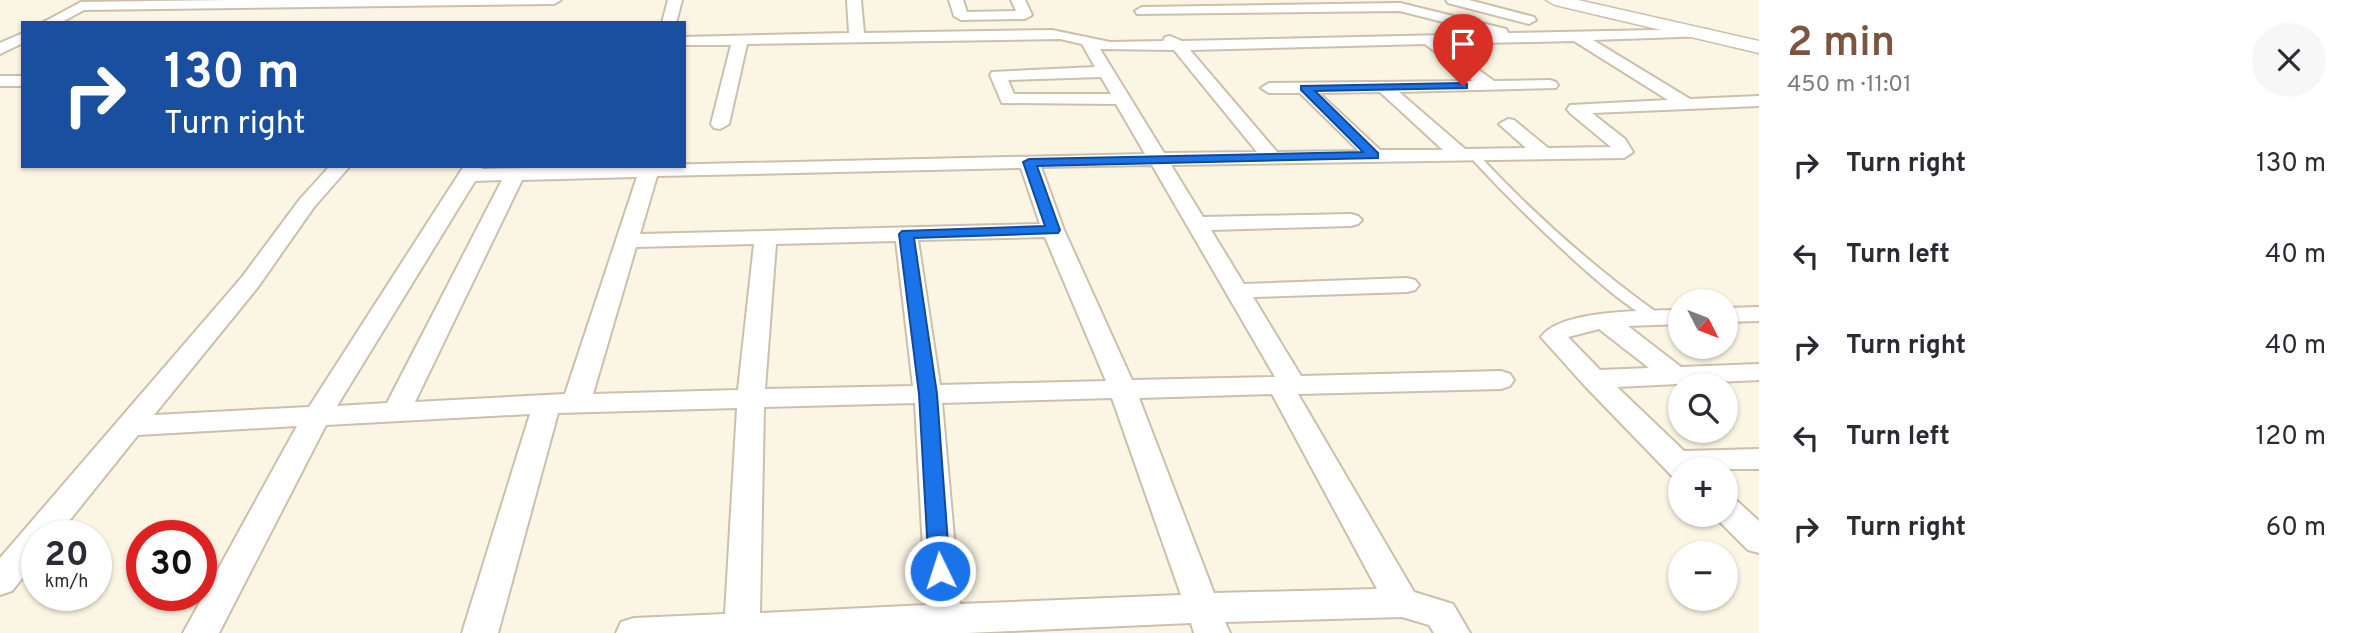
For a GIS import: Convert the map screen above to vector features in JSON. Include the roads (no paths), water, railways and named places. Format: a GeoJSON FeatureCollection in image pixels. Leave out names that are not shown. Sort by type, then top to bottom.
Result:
{"type":"FeatureCollection","features":[{"type":"Feature","properties":{"kind":"street"},"geometry":{"type":"LineString","coordinates":[[53,21],[87,3],[554,0],[546,11]]}},
{"type":"Feature","properties":{"kind":"street"},"geometry":{"type":"LineString","coordinates":[[670,21],[676,0]]}},
{"type":"Feature","properties":{"kind":"street"},"geometry":{"type":"LineString","coordinates":[[854,0],[857,38]]}},
{"type":"Feature","properties":{"kind":"street"},"geometry":{"type":"LineString","coordinates":[[956,0],[961,16],[1026,15],[1018,0]]}},
{"type":"Feature","properties":{"kind":"street"},"geometry":{"type":"LineString","coordinates":[[1266,0],[1278,10]]}},
{"type":"Feature","properties":{"kind":"street"},"geometry":{"type":"LineString","coordinates":[[1380,0],[1525,39]]}},
{"type":"Feature","properties":{"kind":"street"},"geometry":{"type":"LineString","coordinates":[[1452,0],[1529,20]]}},
{"type":"Feature","properties":{"kind":"street"},"geometry":{"type":"LineString","coordinates":[[1555,0],[1759,47]]}},
{"type":"Feature","properties":{"kind":"street"},"geometry":{"type":"LineString","coordinates":[[1579,0],[1677,23],[1704,33]]}},
{"type":"Feature","properties":{"kind":"street"},"geometry":{"type":"LineString","coordinates":[[301,16],[320,3]]}},
{"type":"Feature","properties":{"kind":"street"},"geometry":{"type":"LineString","coordinates":[[1137,6],[1278,10],[1400,7]]}},
{"type":"Feature","properties":{"kind":"street"},"geometry":{"type":"LineString","coordinates":[[1137,6],[1162,36],[1178,45],[1272,158]]}},
{"type":"Feature","properties":{"kind":"street"},"geometry":{"type":"LineString","coordinates":[[990,16],[1000,36]]}},
{"type":"Feature","properties":{"kind":"street"},"geometry":{"type":"LineString","coordinates":[[686,41],[1067,34],[1090,44],[1110,47],[1704,33]]}},
{"type":"Feature","properties":{"kind":"street"},"geometry":{"type":"LineString","coordinates":[[1579,38],[1685,103]]}},
{"type":"Feature","properties":{"kind":"street"},"geometry":{"type":"LineString","coordinates":[[0,49],[15,40]]}},
{"type":"Feature","properties":{"kind":"street"},"geometry":{"type":"LineString","coordinates":[[720,124],[740,40]]}},
{"type":"Feature","properties":{"kind":"street"},"geometry":{"type":"LineString","coordinates":[[1430,41],[1490,86]]}},
{"type":"Feature","properties":{"kind":"street"},"geometry":{"type":"LineString","coordinates":[[1090,44],[1236,291],[1402,603]]}},
{"type":"Feature","properties":{"kind":"street"},"geometry":{"type":"LineString","coordinates":[[1106,72],[998,75],[1008,99],[1122,99]]}},
{"type":"Feature","properties":{"kind":"street"},"geometry":{"type":"LineString","coordinates":[[0,81],[21,81]]}},
{"type":"Feature","properties":{"kind":"street"},"geometry":{"type":"LineString","coordinates":[[1269,88],[1550,85]]}},
{"type":"Feature","properties":{"kind":"street"},"geometry":{"type":"LineString","coordinates":[[1384,87],[1466,154]]}},
{"type":"Feature","properties":{"kind":"street"},"geometry":{"type":"LineString","coordinates":[[1305,88],[1374,155]]}},
{"type":"Feature","properties":{"kind":"street"},"geometry":{"type":"LineString","coordinates":[[201,633],[317,416],[471,170],[514,174],[578,169],[649,171],[1624,152],[1618,143],[1576,109],[1759,101]]}},
{"type":"Feature","properties":{"kind":"street"},"geometry":{"type":"LineString","coordinates":[[1508,124],[1544,154]]}},
{"type":"Feature","properties":{"kind":"street"},"geometry":{"type":"LineString","coordinates":[[1029,162],[1053,230],[1122,388],[1208,621]]}},
{"type":"Feature","properties":{"kind":"street"},"geometry":{"type":"LineString","coordinates":[[50,520],[250,282],[307,203],[339,168]]}},
{"type":"Feature","properties":{"kind":"street"},"geometry":{"type":"LineString","coordinates":[[480,633],[561,403],[628,241],[649,171]]}},
{"type":"Feature","properties":{"kind":"street"},"geometry":{"type":"LineString","coordinates":[[397,410],[514,174]]}},
{"type":"Feature","properties":{"kind":"street"},"geometry":{"type":"LineString","coordinates":[[1196,224],[1351,220]]}},
{"type":"Feature","properties":{"kind":"street"},"geometry":{"type":"LineString","coordinates":[[628,241],[1053,230]]}},
{"type":"Feature","properties":{"kind":"street"},"geometry":{"type":"LineString","coordinates":[[906,234],[928,394],[944,627]]}},
{"type":"Feature","properties":{"kind":"street"},"geometry":{"type":"LineString","coordinates":[[740,631],[751,398],[766,237]]}},
{"type":"Feature","properties":{"kind":"street"},"geometry":{"type":"LineString","coordinates":[[1236,291],[1407,285]]}},
{"type":"Feature","properties":{"kind":"street"},"geometry":{"type":"LineString","coordinates":[[1738,315],[1759,314]]}},
{"type":"Feature","properties":{"kind":"street"},"geometry":{"type":"LineString","coordinates":[[1668,317],[1604,320],[1560,331],[1554,337],[1672,457]]}},
{"type":"Feature","properties":{"kind":"street"},"geometry":{"type":"LineString","coordinates":[[1604,320],[1672,373]]}},
{"type":"Feature","properties":{"kind":"street"},"geometry":{"type":"LineString","coordinates":[[1738,373],[1759,372]]}},
{"type":"Feature","properties":{"kind":"street"},"geometry":{"type":"LineString","coordinates":[[1593,379],[1668,376]]}},
{"type":"Feature","properties":{"kind":"street"},"geometry":{"type":"LineString","coordinates":[[129,426],[561,403],[1501,380]]}},
{"type":"Feature","properties":{"kind":"street"},"geometry":{"type":"LineString","coordinates":[[1738,461],[1759,459]]}},
{"type":"Feature","properties":{"kind":"street"},"geometry":{"type":"LineString","coordinates":[[1738,521],[1759,541]]}},
{"type":"Feature","properties":{"kind":"street"},"geometry":{"type":"LineString","coordinates":[[0,581],[21,555]]}},
{"type":"Feature","properties":{"kind":"street"},"geometry":{"type":"LineString","coordinates":[[634,633],[1208,621],[1402,603],[1440,614],[1452,633]]}},
{"type":"Feature","properties":{"kind":"lane"},"geometry":{"type":"LineString","coordinates":[[1466,154],[1610,286],[1668,317]]}}]}
